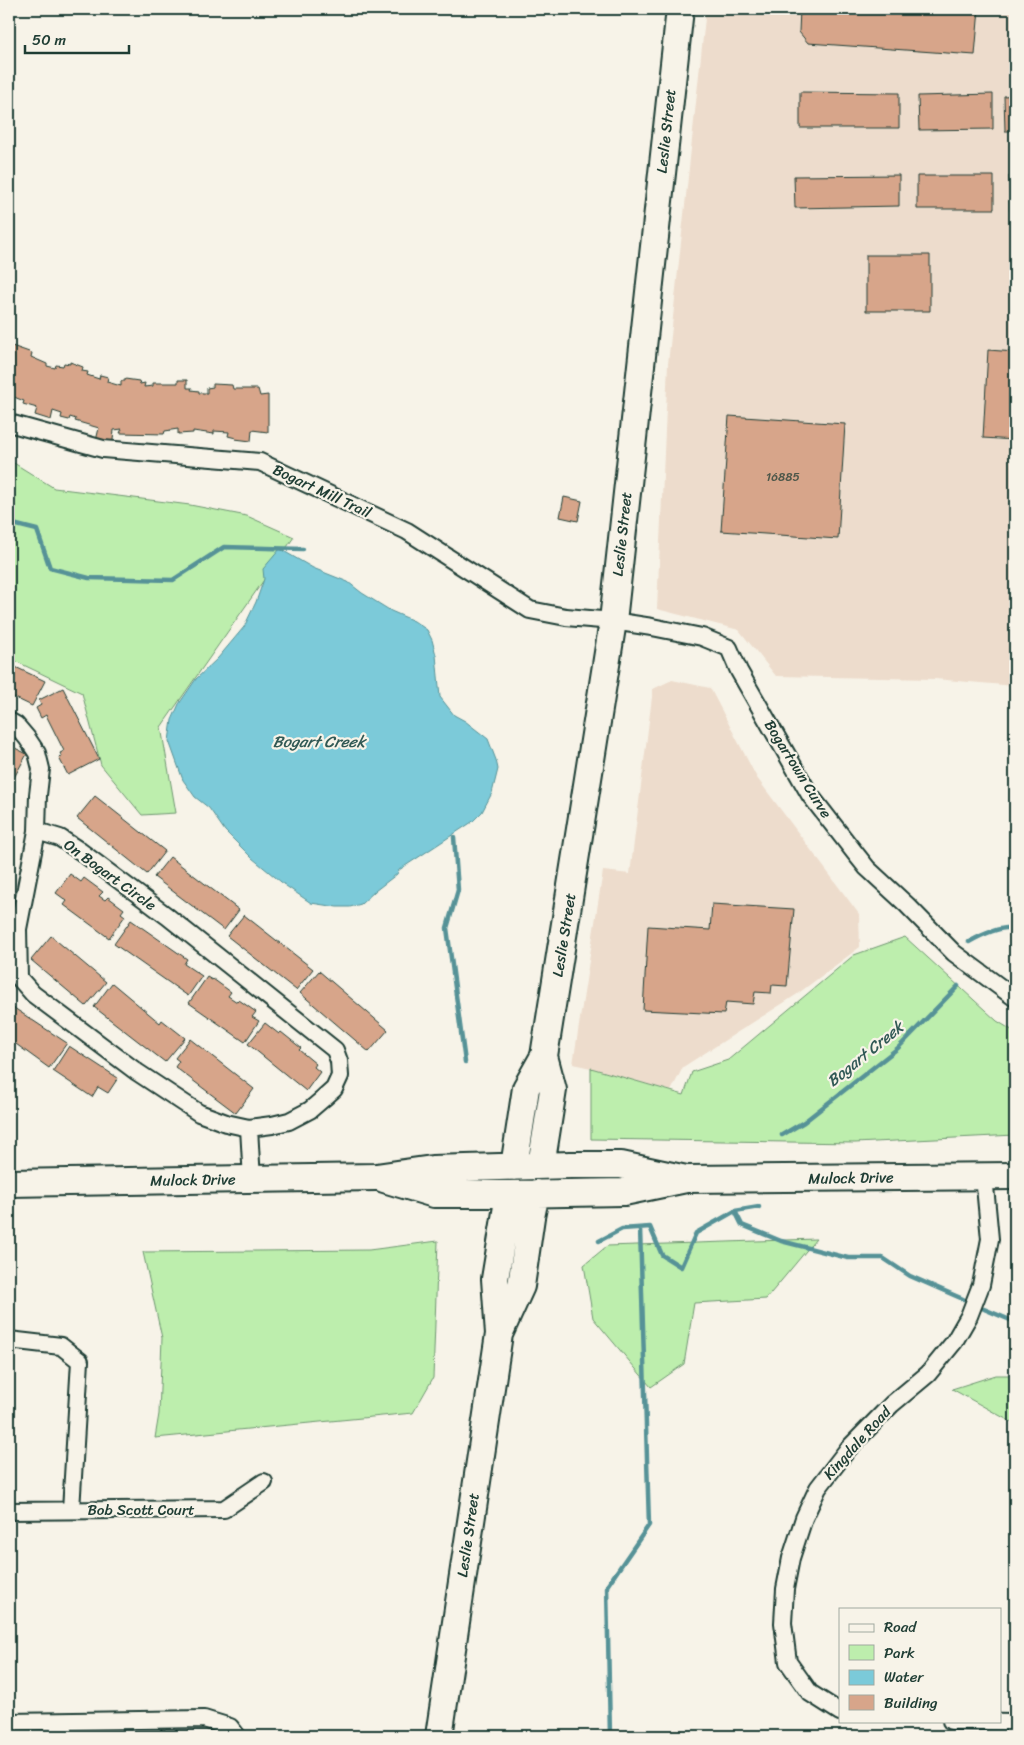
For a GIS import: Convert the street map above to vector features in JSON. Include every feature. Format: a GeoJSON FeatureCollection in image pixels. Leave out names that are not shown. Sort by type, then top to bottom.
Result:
{"type":"FeatureCollection","features":[{"type":"Feature","properties":{"kind":"main road","name":"Leslie Street"},"geometry":{"type":"LineString","coordinates":[[514,1167],[526,1088],[544,1056],[613,620],[680,9]]}},
{"type":"Feature","properties":{"kind":"main road","name":"Leslie Street"},"geometry":{"type":"LineString","coordinates":[[541,1166],[554,1090],[544,1056]]}},
{"type":"Feature","properties":{"kind":"main road","name":"Mulock Drive"},"geometry":{"type":"LineString","coordinates":[[9,1183],[376,1177],[432,1169],[541,1166],[621,1166],[686,1179]]}},
{"type":"Feature","properties":{"kind":"main road","name":"Mulock Drive"},"geometry":{"type":"LineString","coordinates":[[376,1177],[434,1194],[509,1194],[624,1192],[686,1179],[1015,1176]]}},
{"type":"Feature","properties":{"kind":"main road","name":"Leslie Street"},"geometry":{"type":"LineString","coordinates":[[499,1334],[521,1286],[536,1193]]}},
{"type":"Feature","properties":{"kind":"main road","name":"Leslie Street"},"geometry":{"type":"LineString","coordinates":[[438,1736],[499,1334],[495,1279],[509,1194]]}},
{"type":"Feature","properties":{"kind":"street","name":"Bogart Mill Trail"},"geometry":{"type":"LineString","coordinates":[[9,423],[103,449],[260,462],[407,532],[530,610],[566,617],[613,620]]}},
{"type":"Feature","properties":{"kind":"street","name":"Bogartown Curve"},"geometry":{"type":"LineString","coordinates":[[613,620],[702,637],[729,648],[739,671],[810,795],[867,868],[954,952],[1015,998]]}},
{"type":"Feature","properties":{"kind":"street"},"geometry":{"type":"LineString","coordinates":[[9,721],[16,725],[37,753],[41,769],[38,795],[38,831]]}},
{"type":"Feature","properties":{"kind":"street","name":"On Bogart Circle"},"geometry":{"type":"LineString","coordinates":[[38,831],[60,838],[80,851],[335,1050],[339,1061],[340,1076],[334,1089],[310,1110],[289,1121],[249,1128],[226,1123],[199,1113],[137,1072],[33,994],[19,978],[18,929],[38,831]]}},
{"type":"Feature","properties":{"kind":"street"},"geometry":{"type":"LineString","coordinates":[[249,1128],[252,1180]]}},
{"type":"Feature","properties":{"kind":"street","name":"Kingdale Road"},"geometry":{"type":"LineString","coordinates":[[839,1711],[810,1694],[788,1662],[783,1623],[785,1589],[791,1558],[804,1518],[818,1488],[848,1450],[892,1404],[928,1374],[954,1342],[969,1316],[981,1285],[990,1239],[984,1176]]}},
{"type":"Feature","properties":{"kind":"street"},"geometry":{"type":"LineString","coordinates":[[9,1340],[61,1346],[80,1361],[71,1510]]}},
{"type":"Feature","properties":{"kind":"street","name":"Bob Scott Court"},"geometry":{"type":"LineString","coordinates":[[9,1511],[224,1509],[264,1482]]}},
{"type":"Feature","properties":{"kind":"street"},"geometry":{"type":"LineString","coordinates":[[9,1722],[204,1719],[230,1727],[238,1736]]}},
{"type":"Feature","properties":{"kind":"street"},"geometry":{"type":"LineString","coordinates":[[1002,1722],[1015,1722]]}},
{"type":"Feature","properties":{"kind":"shaded area"},"geometry":{"type":"Polygon","coordinates":[[[706,9],[1015,9],[1015,686],[935,679],[776,676],[739,630],[657,609],[668,364],[706,9]]]}},
{"type":"Feature","properties":{"kind":"shaded area"},"geometry":{"type":"Polygon","coordinates":[[[672,680],[710,688],[757,778],[859,914],[860,947],[796,995],[683,1067],[671,1091],[573,1064],[603,871],[630,874],[653,689],[672,680]]]}},
{"type":"Feature","properties":{"kind":"green space"},"geometry":{"type":"Polygon","coordinates":[[[9,460],[54,488],[190,505],[247,516],[294,537],[161,727],[176,813],[142,815],[101,765],[82,693],[9,658],[9,460]]]}},
{"type":"Feature","properties":{"kind":"green space"},"geometry":{"type":"Polygon","coordinates":[[[905,937],[997,1021],[1015,1032],[1015,1135],[855,1143],[591,1139],[591,1068],[684,1095],[692,1072],[728,1060],[854,955],[905,937]]]}},
{"type":"Feature","properties":{"kind":"green space"},"geometry":{"type":"Polygon","coordinates":[[[816,1239],[766,1299],[694,1303],[684,1364],[651,1387],[593,1318],[584,1265],[607,1246],[816,1239]]]}},
{"type":"Feature","properties":{"kind":"green space"},"geometry":{"type":"Polygon","coordinates":[[[438,1241],[433,1378],[413,1413],[155,1438],[159,1414],[162,1338],[143,1252],[369,1250],[438,1241]]]}},
{"type":"Feature","properties":{"kind":"green space"},"geometry":{"type":"Polygon","coordinates":[[[996,1375],[1015,1375],[1015,1424],[952,1389],[996,1375]]]}},
{"type":"Feature","properties":{"kind":"water","name":"Bogart Creek"},"geometry":{"type":"Polygon","coordinates":[[[280,549],[313,568],[348,582],[391,611],[414,621],[427,630],[436,655],[440,697],[454,715],[488,739],[498,769],[492,793],[482,812],[472,822],[399,870],[397,874],[361,904],[350,907],[311,903],[286,886],[252,858],[225,831],[209,808],[195,797],[183,780],[169,741],[172,720],[179,704],[196,679],[218,658],[244,627],[264,579],[263,569],[280,549]]]}},
{"type":"Feature","properties":{"kind":"building"},"geometry":{"type":"Polygon","coordinates":[[[800,9],[979,9],[975,55],[808,43],[799,32],[800,9]]]}},
{"type":"Feature","properties":{"kind":"building"},"geometry":{"type":"Polygon","coordinates":[[[800,92],[899,93],[899,128],[800,128],[800,92]]]}},
{"type":"Feature","properties":{"kind":"building"},"geometry":{"type":"Polygon","coordinates":[[[993,94],[993,129],[919,130],[918,96],[993,94]]]}},
{"type":"Feature","properties":{"kind":"building"},"geometry":{"type":"Polygon","coordinates":[[[1015,95],[1015,131],[1005,131],[1004,96],[1015,95]]]}},
{"type":"Feature","properties":{"kind":"building"},"geometry":{"type":"Polygon","coordinates":[[[899,175],[899,206],[795,208],[794,176],[899,175]]]}},
{"type":"Feature","properties":{"kind":"building"},"geometry":{"type":"Polygon","coordinates":[[[917,176],[994,176],[994,209],[917,209],[917,176]]]}},
{"type":"Feature","properties":{"kind":"building"},"geometry":{"type":"Polygon","coordinates":[[[1009,176],[1015,176],[1015,211],[1010,211],[1009,176]]]}},
{"type":"Feature","properties":{"kind":"building"},"geometry":{"type":"Polygon","coordinates":[[[866,255],[930,255],[930,311],[866,311],[866,255]]]}},
{"type":"Feature","properties":{"kind":"building"},"geometry":{"type":"Polygon","coordinates":[[[12,346],[32,353],[31,357],[47,364],[47,366],[55,368],[56,365],[63,366],[64,363],[70,364],[70,362],[83,367],[82,371],[88,372],[87,375],[99,379],[100,375],[108,377],[107,382],[121,386],[121,381],[125,381],[125,379],[139,381],[140,384],[145,383],[144,387],[153,386],[153,383],[178,383],[178,380],[187,380],[187,388],[192,388],[191,390],[199,391],[199,393],[207,393],[207,388],[213,387],[213,384],[232,385],[233,389],[258,389],[260,396],[268,395],[268,432],[252,430],[251,441],[235,439],[228,436],[229,432],[214,431],[214,434],[193,431],[193,433],[178,434],[178,429],[165,431],[164,434],[120,433],[122,429],[114,430],[112,450],[95,445],[99,428],[75,421],[76,419],[70,417],[69,420],[61,418],[62,414],[53,411],[51,420],[35,415],[37,408],[23,404],[24,401],[9,395],[9,350],[12,346]]]}},
{"type":"Feature","properties":{"kind":"building"},"geometry":{"type":"Polygon","coordinates":[[[988,350],[1015,352],[1015,440],[983,438],[988,350]]]}},
{"type":"Feature","properties":{"kind":"building"},"geometry":{"type":"Polygon","coordinates":[[[729,416],[845,424],[838,539],[721,531],[729,416]]]}},
{"type":"Feature","properties":{"kind":"building"},"geometry":{"type":"Polygon","coordinates":[[[564,497],[582,501],[578,521],[560,517],[564,497]]]}},
{"type":"Feature","properties":{"kind":"building"},"geometry":{"type":"Polygon","coordinates":[[[9,664],[45,681],[32,706],[9,695],[9,664]]]}},
{"type":"Feature","properties":{"kind":"building"},"geometry":{"type":"Polygon","coordinates":[[[63,688],[99,759],[68,775],[59,758],[62,757],[60,753],[64,751],[46,715],[41,718],[36,708],[41,705],[39,700],[63,688]]]}},
{"type":"Feature","properties":{"kind":"building"},"geometry":{"type":"Polygon","coordinates":[[[9,745],[27,754],[11,783],[9,782],[9,745]]]}},
{"type":"Feature","properties":{"kind":"building"},"geometry":{"type":"Polygon","coordinates":[[[95,796],[165,851],[147,874],[77,818],[95,796]]]}},
{"type":"Feature","properties":{"kind":"building"},"geometry":{"type":"Polygon","coordinates":[[[170,857],[239,910],[224,930],[154,877],[170,857]]]}},
{"type":"Feature","properties":{"kind":"building"},"geometry":{"type":"Polygon","coordinates":[[[70,874],[81,882],[84,878],[103,892],[99,896],[105,900],[108,897],[124,909],[121,913],[125,916],[109,938],[64,905],[67,901],[56,893],[70,874]]]}},
{"type":"Feature","properties":{"kind":"building"},"geometry":{"type":"Polygon","coordinates":[[[712,904],[794,909],[787,986],[772,985],[771,993],[755,992],[753,1004],[726,1002],[724,1014],[643,1010],[648,926],[710,930],[712,904]]]}},
{"type":"Feature","properties":{"kind":"building"},"geometry":{"type":"Polygon","coordinates":[[[244,915],[313,969],[296,990],[227,936],[244,915]]]}},
{"type":"Feature","properties":{"kind":"building"},"geometry":{"type":"Polygon","coordinates":[[[131,920],[187,959],[184,964],[202,976],[188,996],[114,944],[131,920]]]}},
{"type":"Feature","properties":{"kind":"building"},"geometry":{"type":"Polygon","coordinates":[[[51,936],[106,982],[86,1006],[31,960],[51,936]]]}},
{"type":"Feature","properties":{"kind":"building"},"geometry":{"type":"Polygon","coordinates":[[[319,971],[388,1030],[369,1052],[300,993],[319,971]]]}},
{"type":"Feature","properties":{"kind":"building"},"geometry":{"type":"Polygon","coordinates":[[[207,977],[231,992],[228,996],[237,1002],[239,1000],[256,1012],[252,1017],[259,1021],[245,1042],[189,1003],[207,977]]]}},
{"type":"Feature","properties":{"kind":"building"},"geometry":{"type":"Polygon","coordinates":[[[112,983],[160,1023],[162,1020],[185,1038],[165,1062],[94,1007],[112,983]]]}},
{"type":"Feature","properties":{"kind":"building"},"geometry":{"type":"Polygon","coordinates":[[[14,1008],[67,1043],[49,1068],[9,1039],[9,1015],[14,1008]]]}},
{"type":"Feature","properties":{"kind":"building"},"geometry":{"type":"Polygon","coordinates":[[[265,1023],[279,1034],[281,1032],[301,1048],[299,1050],[316,1064],[314,1067],[320,1072],[306,1091],[248,1044],[265,1023]]]}},
{"type":"Feature","properties":{"kind":"building"},"geometry":{"type":"Polygon","coordinates":[[[190,1039],[254,1089],[236,1113],[175,1067],[179,1061],[175,1058],[190,1039]]]}},
{"type":"Feature","properties":{"kind":"building"},"geometry":{"type":"Polygon","coordinates":[[[69,1046],[118,1078],[108,1093],[98,1087],[92,1097],[53,1071],[69,1046]]]}},
{"type":"Feature","properties":{"kind":"waterway","name":"Bogart Creek"},"geometry":{"type":"LineString","coordinates":[[9,523],[37,530],[50,568],[89,578],[173,580],[224,547],[303,549]]}},
{"type":"Feature","properties":{"kind":"waterway","name":"Bogart Creek"},"geometry":{"type":"LineString","coordinates":[[454,837],[458,890],[447,928],[465,1062]]}},
{"type":"Feature","properties":{"kind":"waterway","name":"Bogart Creek"},"geometry":{"type":"LineString","coordinates":[[969,942],[998,929],[1015,928]]}},
{"type":"Feature","properties":{"kind":"waterway","name":"Bogart Creek"},"geometry":{"type":"LineString","coordinates":[[782,1135],[804,1122],[898,1048],[958,986]]}},
{"type":"Feature","properties":{"kind":"waterway","name":"Bogart Creek"},"geometry":{"type":"LineString","coordinates":[[599,1241],[622,1229],[650,1227],[662,1255],[681,1267],[696,1233],[735,1211],[759,1207]]}},
{"type":"Feature","properties":{"kind":"waterway"},"geometry":{"type":"LineString","coordinates":[[735,1211],[742,1225],[781,1241],[848,1258],[883,1258],[910,1276],[963,1299]]}},
{"type":"Feature","properties":{"kind":"waterway"},"geometry":{"type":"LineString","coordinates":[[610,1736],[607,1586],[649,1525],[640,1228]]}},
{"type":"Feature","properties":{"kind":"waterway"},"geometry":{"type":"LineString","coordinates":[[984,1309],[1015,1322]]}}]}
